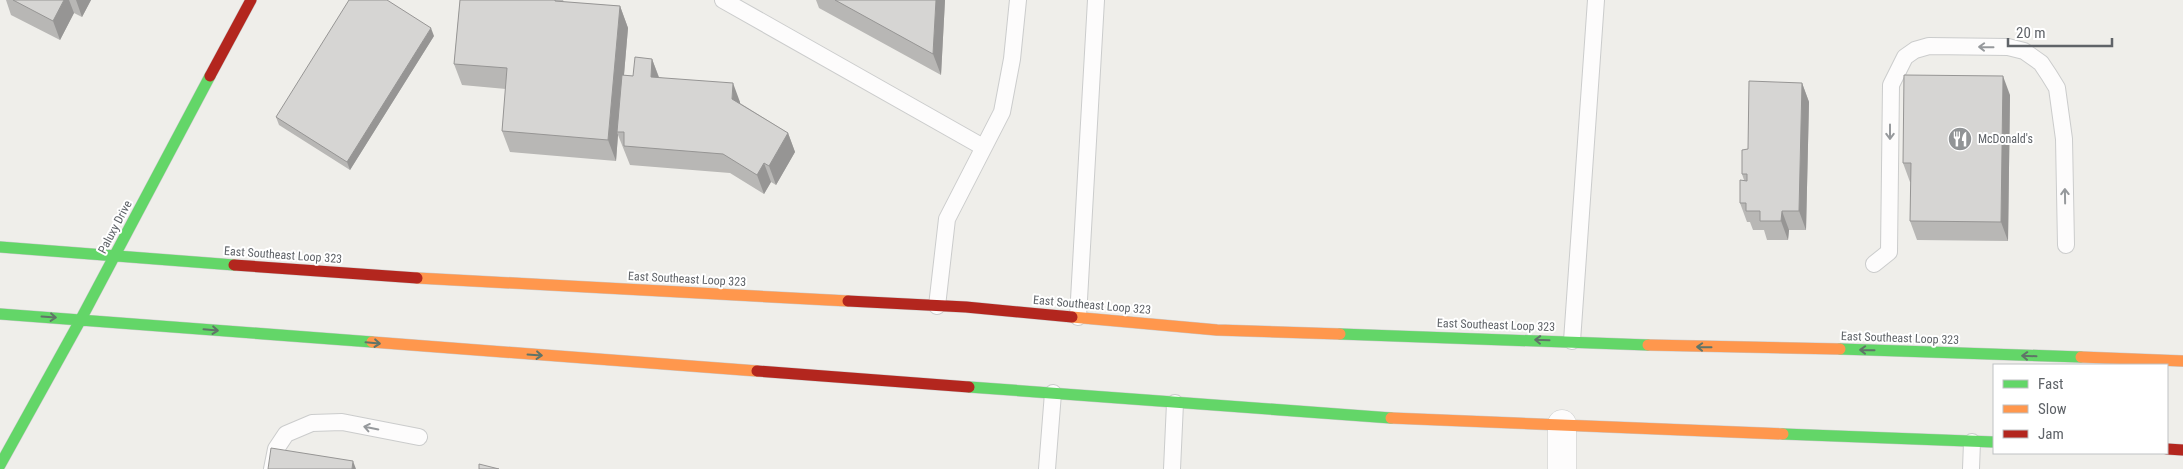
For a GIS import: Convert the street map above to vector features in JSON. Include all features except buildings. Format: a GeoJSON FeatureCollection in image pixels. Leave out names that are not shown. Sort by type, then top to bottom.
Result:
{"type":"FeatureCollection","features":[{"type":"Feature","properties":{"kind":"main road","name":"Paluxy Drive"},"geometry":{"type":"LineString","coordinates":[[0,465],[81,319],[251,0]]}},
{"type":"Feature","properties":{"kind":"main road","name":"East Southeast Loop 323"},"geometry":{"type":"LineString","coordinates":[[0,247],[377,276],[937,306],[1217,330],[1572,341],[1686,347],[1885,350],[2183,361]]}},
{"type":"Feature","properties":{"kind":"main road"},"geometry":{"type":"LineString","coordinates":[[0,314],[1366,417],[1993,442]]}},
{"type":"Feature","properties":{"kind":"main road"},"geometry":{"type":"LineString","coordinates":[[2168,449],[2183,450]]}},
{"type":"Feature","properties":{"kind":"street"},"geometry":{"type":"LineString","coordinates":[[1562,424],[1562,469]]}},
{"type":"Feature","properties":{"kind":"lane"},"geometry":{"type":"LineString","coordinates":[[723,0],[983,147]]}},
{"type":"Feature","properties":{"kind":"lane"},"geometry":{"type":"LineString","coordinates":[[937,306],[947,219],[1002,112],[1012,60],[1018,0]]}},
{"type":"Feature","properties":{"kind":"lane"},"geometry":{"type":"LineString","coordinates":[[1078,318],[1096,0]]}},
{"type":"Feature","properties":{"kind":"lane"},"geometry":{"type":"LineString","coordinates":[[1572,341],[1596,0]]}},
{"type":"Feature","properties":{"kind":"lane"},"geometry":{"type":"LineString","coordinates":[[1874,264],[1889,252],[1891,85],[1905,57],[1915,50],[1929,46],[2008,47],[2024,51],[2041,63],[2057,88],[2064,139],[2066,245]]}},
{"type":"Feature","properties":{"kind":"lane"},"geometry":{"type":"LineString","coordinates":[[1047,469],[1053,393]]}},
{"type":"Feature","properties":{"kind":"lane"},"geometry":{"type":"LineString","coordinates":[[1172,469],[1174,403]]}},
{"type":"Feature","properties":{"kind":"lane"},"geometry":{"type":"LineString","coordinates":[[272,469],[276,449],[286,434],[312,423],[342,422],[418,437]]}},
{"type":"Feature","properties":{"kind":"lane"},"geometry":{"type":"LineString","coordinates":[[1970,469],[1972,442]]}},
{"type":"Feature","properties":{"kind":"traffic: fast"},"geometry":{"type":"LineString","coordinates":[[0,465],[81,319],[210,76]]}},
{"type":"Feature","properties":{"kind":"traffic: fast"},"geometry":{"type":"LineString","coordinates":[[0,247],[234,265]]}},
{"type":"Feature","properties":{"kind":"traffic: fast"},"geometry":{"type":"LineString","coordinates":[[0,314],[372,342]]}},
{"type":"Feature","properties":{"kind":"traffic: fast"},"geometry":{"type":"LineString","coordinates":[[1340,334],[1648,345]]}},
{"type":"Feature","properties":{"kind":"traffic: fast"},"geometry":{"type":"LineString","coordinates":[[1840,349],[2081,357]]}},
{"type":"Feature","properties":{"kind":"traffic: fast"},"geometry":{"type":"LineString","coordinates":[[969,387],[1391,418]]}},
{"type":"Feature","properties":{"kind":"traffic: fast"},"geometry":{"type":"LineString","coordinates":[[1783,434],[1993,442]]}},
{"type":"Feature","properties":{"kind":"traffic: slow"},"geometry":{"type":"LineString","coordinates":[[417,278],[848,301]]}},
{"type":"Feature","properties":{"kind":"traffic: slow"},"geometry":{"type":"LineString","coordinates":[[1072,317],[1217,330],[1340,334]]}},
{"type":"Feature","properties":{"kind":"traffic: slow"},"geometry":{"type":"LineString","coordinates":[[372,342],[757,371]]}},
{"type":"Feature","properties":{"kind":"traffic: slow"},"geometry":{"type":"LineString","coordinates":[[1648,345],[1840,349]]}},
{"type":"Feature","properties":{"kind":"traffic: slow"},"geometry":{"type":"LineString","coordinates":[[2081,357],[2183,361]]}},
{"type":"Feature","properties":{"kind":"traffic: slow"},"geometry":{"type":"LineString","coordinates":[[1391,418],[1783,434]]}},
{"type":"Feature","properties":{"kind":"traffic: jam"},"geometry":{"type":"LineString","coordinates":[[210,76],[251,0]]}},
{"type":"Feature","properties":{"kind":"traffic: jam"},"geometry":{"type":"LineString","coordinates":[[234,265],[417,278]]}},
{"type":"Feature","properties":{"kind":"traffic: jam"},"geometry":{"type":"LineString","coordinates":[[848,301],[966,307],[1072,317]]}},
{"type":"Feature","properties":{"kind":"traffic: jam"},"geometry":{"type":"LineString","coordinates":[[757,371],[969,387]]}},
{"type":"Feature","properties":{"kind":"traffic: jam"},"geometry":{"type":"LineString","coordinates":[[2168,449],[2183,450]]}},
{"type":"Feature","properties":{"kind":"place","name":"McDonald's"},"geometry":{"type":"Point","coordinates":[1960,139]}}]}
